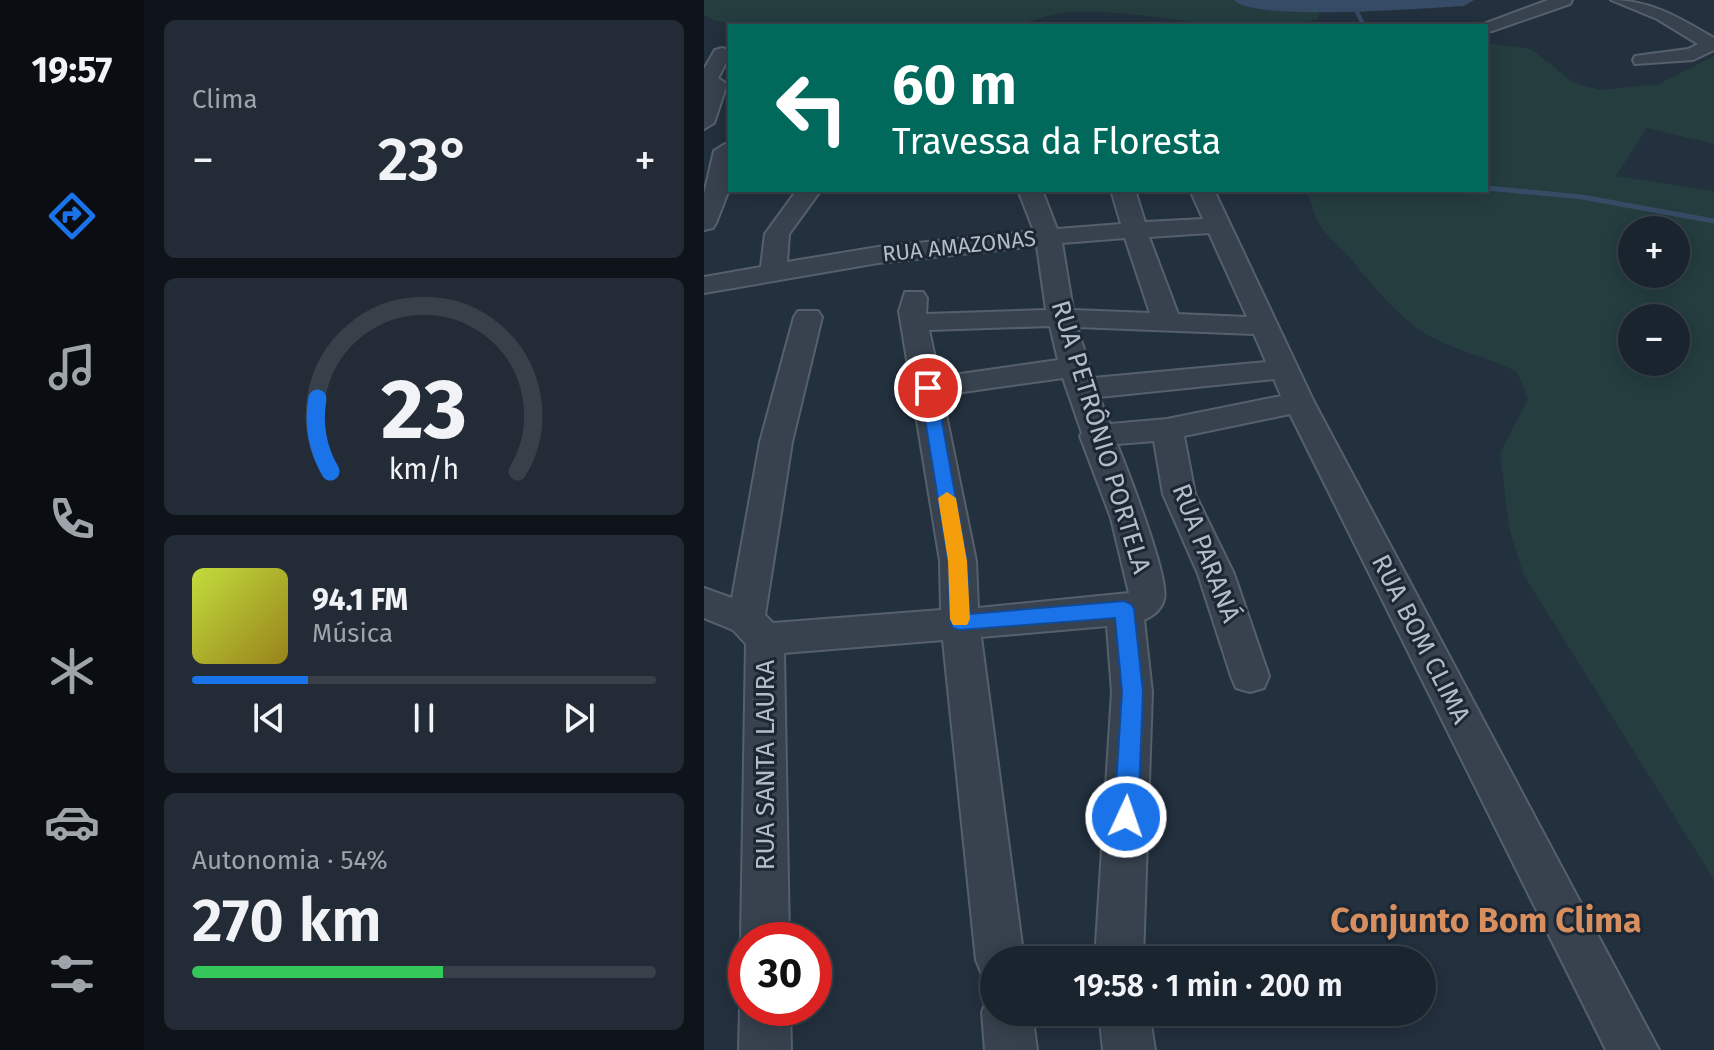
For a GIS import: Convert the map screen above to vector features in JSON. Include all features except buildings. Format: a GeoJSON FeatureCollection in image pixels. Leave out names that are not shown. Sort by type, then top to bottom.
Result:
{"type":"FeatureCollection","features":[{"type":"Feature","properties":{"kind":"street"},"geometry":{"type":"LineString","coordinates":[[1488,26],[1564,0]]}},
{"type":"Feature","properties":{"kind":"street"},"geometry":{"type":"LineString","coordinates":[[1619,0],[1663,15],[1711,44],[1693,54],[1642,60]]}},
{"type":"Feature","properties":{"kind":"street"},"geometry":{"type":"LineString","coordinates":[[704,123],[719,54]]}},
{"type":"Feature","properties":{"kind":"street"},"geometry":{"type":"LineString","coordinates":[[704,223],[718,187],[720,151]]}},
{"type":"Feature","properties":{"kind":"street"},"geometry":{"type":"LineString","coordinates":[[773,274],[777,234],[808,192]]}},
{"type":"Feature","properties":{"kind":"street","name":"RUA PETRÔNIO PORTELA"},"geometry":{"type":"LineString","coordinates":[[1031,192],[1048,236],[1061,318],[1078,378],[1096,436],[1128,518],[1136,601],[1120,946]]}},
{"type":"Feature","properties":{"kind":"street"},"geometry":{"type":"LineString","coordinates":[[1124,192],[1148,273],[1167,322]]}},
{"type":"Feature","properties":{"kind":"street","name":"RUA BOM CLIMA"},"geometry":{"type":"LineString","coordinates":[[1203,192],[1292,386],[1633,1050]]}},
{"type":"Feature","properties":{"kind":"street","name":"RUA AMAZONAS"},"geometry":{"type":"LineString","coordinates":[[704,285],[874,256],[1048,236],[1216,225]]}},
{"type":"Feature","properties":{"kind":"street"},"geometry":{"type":"LineString","coordinates":[[998,946],[960,622],[958,561],[915,310],[1266,326]]}},
{"type":"Feature","properties":{"kind":"street","name":"RUA SANTA LAURA"},"geometry":{"type":"LineString","coordinates":[[764,922],[756,630],[776,442],[808,317]]}},
{"type":"Feature","properties":{"kind":"street"},"geometry":{"type":"LineString","coordinates":[[928,388],[1078,378],[1292,386]]}},
{"type":"Feature","properties":{"kind":"street"},"geometry":{"type":"LineString","coordinates":[[1096,436],[1167,429],[1292,386]]}},
{"type":"Feature","properties":{"kind":"street","name":"RUA PARANÁ"},"geometry":{"type":"LineString","coordinates":[[1167,429],[1179,494],[1216,574],[1250,676]]}},
{"type":"Feature","properties":{"kind":"street"},"geometry":{"type":"LineString","coordinates":[[704,602],[756,630],[960,622],[1136,601]]}},
{"type":"Feature","properties":{"kind":"street"},"geometry":{"type":"LineString","coordinates":[[765,1026],[765,1050]]}},
{"type":"Feature","properties":{"kind":"street"},"geometry":{"type":"LineString","coordinates":[[1008,1026],[1011,1050]]}},
{"type":"Feature","properties":{"kind":"street"},"geometry":{"type":"LineString","coordinates":[[1126,1026],[1129,1050]]}},
{"type":"Feature","properties":{"kind":"green space"},"geometry":{"type":"Polygon","coordinates":[[[704,0],[1270,0],[1321,8],[1318,19],[1286,24],[1215,24],[1101,12],[1060,13],[1019,24],[731,24],[704,15],[704,0]]]}},
{"type":"Feature","properties":{"kind":"green space"},"geometry":{"type":"Polygon","coordinates":[[[1488,43],[1531,49],[1574,83],[1601,90],[1659,84],[1714,56],[1714,144],[1647,128],[1616,176],[1714,191],[1714,880],[1523,574],[1509,527],[1500,453],[1528,399],[1517,372],[1437,340],[1405,318],[1323,230],[1305,192],[1488,192],[1488,43]]]}},
{"type":"Feature","properties":{"kind":"waterway"},"geometry":{"type":"LineString","coordinates":[[1244,0],[1312,7],[1464,0]]}},
{"type":"Feature","properties":{"kind":"waterway"},"geometry":{"type":"LineString","coordinates":[[1354,6],[1363,24]]}},
{"type":"Feature","properties":{"kind":"waterway"},"geometry":{"type":"LineString","coordinates":[[1488,188],[1582,197],[1714,221]]}},
{"type":"Feature","properties":{"kind":"slow traffic"},"geometry":{"type":"LineString","coordinates":[[947,498],[958,561],[960,619]]}},
{"type":"Feature","properties":{"kind":"district","name":"Conjunto Bom Clima"},"geometry":{"type":"Point","coordinates":[1486,920]}},
{"type":"Feature","properties":{"kind":"route"},"geometry":{"type":"LineString","coordinates":[[928,388],[958,561],[960,622],[1124,609],[1132,692],[1126,817]]}}]}
